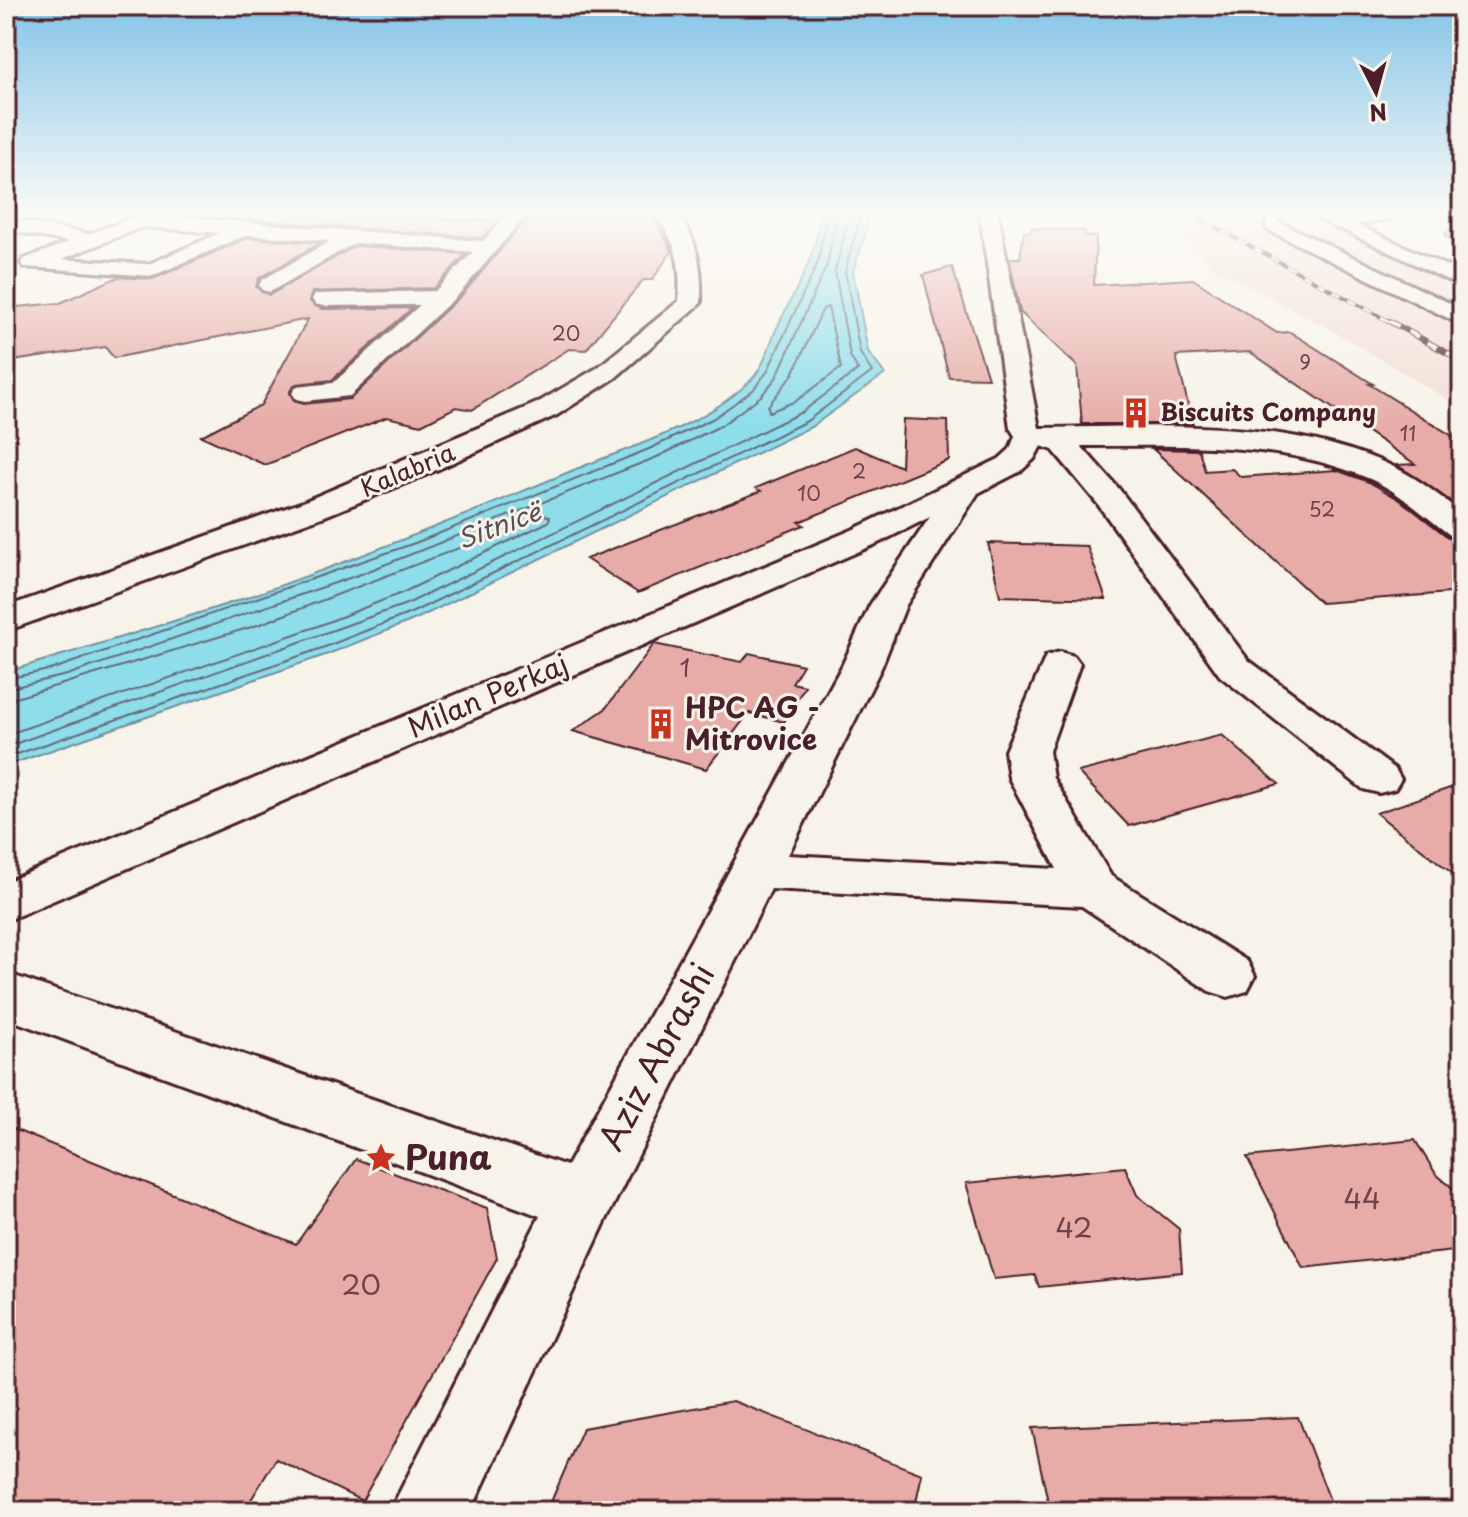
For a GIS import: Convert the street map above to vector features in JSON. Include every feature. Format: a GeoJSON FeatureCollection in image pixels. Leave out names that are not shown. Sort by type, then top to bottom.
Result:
{"type":"FeatureCollection","features":[{"type":"Feature","properties":{"kind":"street"},"geometry":{"type":"LineString","coordinates":[[305,393],[341,390],[453,285]]}},
{"type":"Feature","properties":{"kind":"street","name":"Kalabria"},"geometry":{"type":"LineString","coordinates":[[6,620],[412,470],[547,409],[594,381],[690,303],[692,285]]}},
{"type":"Feature","properties":{"kind":"street"},"geometry":{"type":"LineString","coordinates":[[1001,285],[1024,428],[1039,437],[1063,444],[1108,496],[1234,668],[1379,779]]}},
{"type":"Feature","properties":{"kind":"street"},"geometry":{"type":"LineString","coordinates":[[1396,285],[1462,318]]}},
{"type":"Feature","properties":{"kind":"street"},"geometry":{"type":"LineString","coordinates":[[323,299],[441,298]]}},
{"type":"Feature","properties":{"kind":"street"},"geometry":{"type":"LineString","coordinates":[[1039,437],[1245,442],[1317,450],[1385,475],[1462,528]]}},
{"type":"Feature","properties":{"kind":"street","name":"Aziz Abrashi"},"geometry":{"type":"LineString","coordinates":[[430,1511],[582,1201],[862,666],[873,585],[967,486],[1024,453],[1039,437]]}},
{"type":"Feature","properties":{"kind":"street","name":"Milan Perkaj"},"geometry":{"type":"LineString","coordinates":[[6,903],[864,537],[967,486]]}},
{"type":"Feature","properties":{"kind":"street"},"geometry":{"type":"LineString","coordinates":[[810,558],[838,561],[873,585]]}},
{"type":"Feature","properties":{"kind":"street"},"geometry":{"type":"LineString","coordinates":[[1060,664],[1032,735],[1028,764],[1031,778],[1093,889],[1228,976]]}},
{"type":"Feature","properties":{"kind":"street"},"geometry":{"type":"LineString","coordinates":[[754,871],[1093,889]]}},
{"type":"Feature","properties":{"kind":"street"},"geometry":{"type":"LineString","coordinates":[[6,995],[582,1201]]}},
{"type":"Feature","properties":{"kind":"shaded area"},"geometry":{"type":"Polygon","coordinates":[[[1246,285],[1462,287],[1462,408],[1330,329],[1246,285]]]}},
{"type":"Feature","properties":{"kind":"water","name":"Sitnicë"},"geometry":{"type":"Polygon","coordinates":[[[799,285],[856,285],[868,352],[885,374],[811,427],[416,619],[328,654],[6,766],[6,672],[218,607],[329,568],[685,425],[728,399],[752,379],[799,285]]]}},
{"type":"Feature","properties":{"kind":"building"},"geometry":{"type":"Polygon","coordinates":[[[101,285],[257,285],[269,295],[287,285],[437,285],[434,288],[312,292],[309,301],[322,309],[412,308],[332,380],[296,384],[290,391],[294,401],[304,404],[350,399],[471,285],[639,285],[586,350],[569,349],[472,410],[456,407],[421,425],[387,417],[265,465],[201,436],[261,405],[308,319],[114,358],[105,347],[6,362],[6,308],[60,303],[101,285]]]}},
{"type":"Feature","properties":{"kind":"building"},"geometry":{"type":"Polygon","coordinates":[[[925,285],[958,285],[988,378],[949,377],[925,285]]]}},
{"type":"Feature","properties":{"kind":"building"},"geometry":{"type":"Polygon","coordinates":[[[1014,285],[1202,285],[1277,333],[1290,332],[1462,442],[1462,509],[1397,465],[1415,464],[1250,352],[1176,356],[1193,424],[1082,424],[1077,366],[1020,312],[1014,285]]]}},
{"type":"Feature","properties":{"kind":"building"},"geometry":{"type":"Polygon","coordinates":[[[903,419],[948,421],[949,460],[799,522],[804,525],[638,593],[586,559],[761,491],[756,488],[855,447],[901,467],[903,419]]]}},
{"type":"Feature","properties":{"kind":"building"},"geometry":{"type":"Polygon","coordinates":[[[1153,449],[1199,450],[1205,471],[1232,469],[1241,477],[1336,470],[1369,482],[1400,500],[1448,537],[1462,541],[1462,592],[1321,603],[1153,449]]]}},
{"type":"Feature","properties":{"kind":"building"},"geometry":{"type":"Polygon","coordinates":[[[988,543],[1087,546],[1106,599],[1000,596],[988,543]]]}},
{"type":"Feature","properties":{"kind":"building"},"geometry":{"type":"Polygon","coordinates":[[[654,644],[742,662],[749,653],[803,665],[792,683],[805,686],[784,722],[749,713],[706,769],[573,731],[605,709],[654,644]]]}},
{"type":"Feature","properties":{"kind":"building"},"geometry":{"type":"Polygon","coordinates":[[[1222,735],[1279,784],[1129,826],[1078,772],[1222,735]]]}},
{"type":"Feature","properties":{"kind":"building"},"geometry":{"type":"Polygon","coordinates":[[[1462,784],[1462,881],[1376,813],[1462,784]]]}},
{"type":"Feature","properties":{"kind":"building"},"geometry":{"type":"Polygon","coordinates":[[[6,1126],[296,1244],[356,1159],[487,1208],[497,1258],[362,1501],[276,1459],[244,1511],[6,1511],[6,1126]]]}},
{"type":"Feature","properties":{"kind":"building"},"geometry":{"type":"Polygon","coordinates":[[[1415,1140],[1436,1174],[1462,1196],[1462,1250],[1303,1268],[1247,1157],[1415,1140]]]}},
{"type":"Feature","properties":{"kind":"building"},"geometry":{"type":"Polygon","coordinates":[[[1125,1167],[1137,1195],[1179,1229],[1182,1272],[1039,1287],[1035,1275],[994,1279],[966,1183],[1125,1167]]]}},
{"type":"Feature","properties":{"kind":"building"},"geometry":{"type":"Polygon","coordinates":[[[733,1401],[922,1474],[914,1511],[547,1511],[583,1428],[733,1401]]]}},
{"type":"Feature","properties":{"kind":"building"},"geometry":{"type":"Polygon","coordinates":[[[1298,1417],[1334,1511],[1050,1511],[1032,1428],[1298,1417]]]}},
{"type":"Feature","properties":{"kind":"railway"},"geometry":{"type":"LineString","coordinates":[[1322,285],[1392,323]]}},
{"type":"Feature","properties":{"kind":"railway"},"geometry":{"type":"LineString","coordinates":[[1389,321],[1462,361]]}},
{"type":"Feature","properties":{"kind":"place","name":"Biscuits Company"},"geometry":{"type":"Point","coordinates":[1136,413]}},
{"type":"Feature","properties":{"kind":"place","name":"HPC AG - Mitrovice"},"geometry":{"type":"Point","coordinates":[661,724]}},
{"type":"Feature","properties":{"kind":"place","name":"Puna"},"geometry":{"type":"Point","coordinates":[381,1158]}}]}
